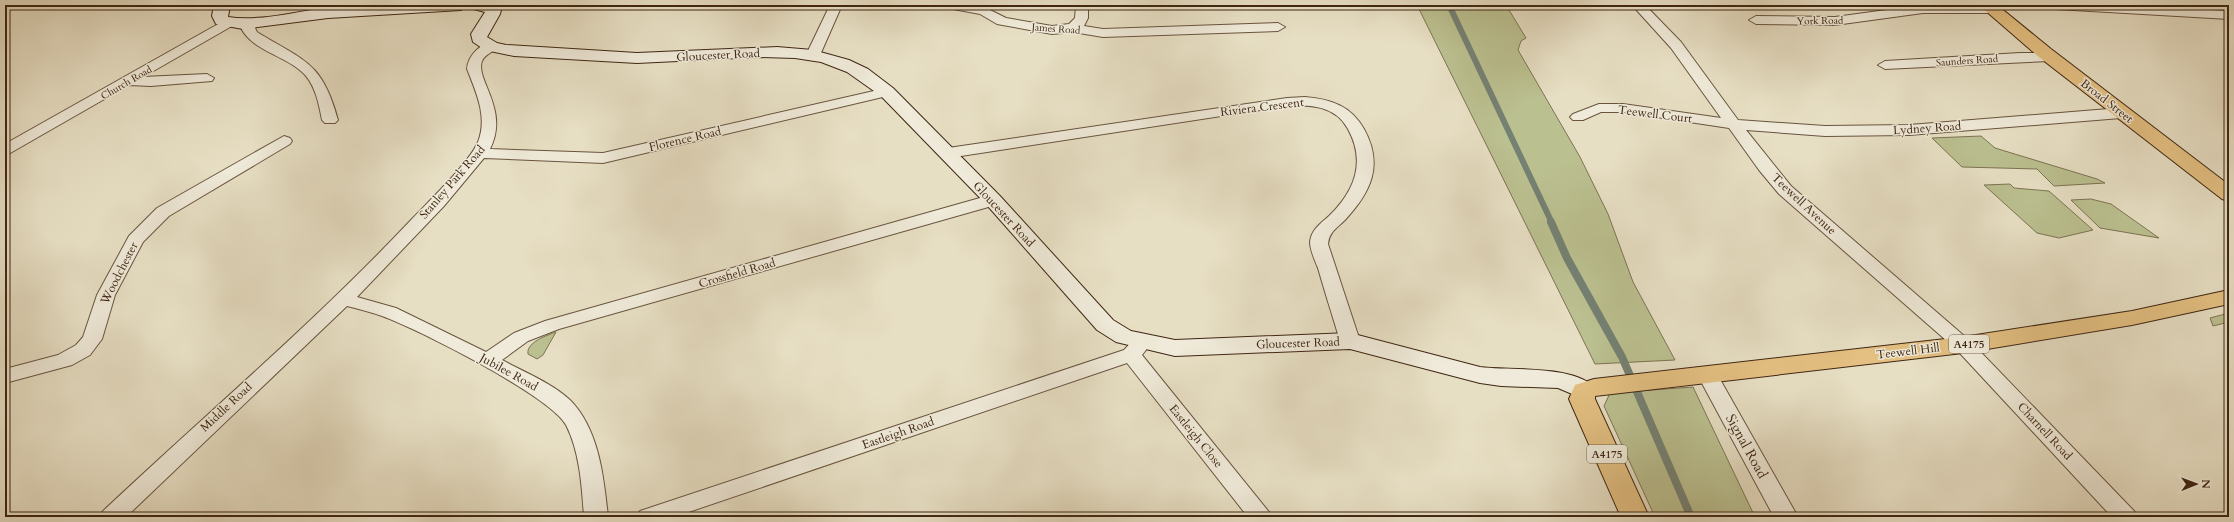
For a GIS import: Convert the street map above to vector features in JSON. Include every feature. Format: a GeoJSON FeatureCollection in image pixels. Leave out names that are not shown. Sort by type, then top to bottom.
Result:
{"type":"FeatureCollection","features":[{"type":"Feature","properties":{"kind":"main road","name":"Broad Street"},"geometry":{"type":"LineString","coordinates":[[1990,7],[2049,57],[2229,195]]}},
{"type":"Feature","properties":{"kind":"main road","name":"Teewell Hill"},"geometry":{"type":"LineString","coordinates":[[1584,391],[1594,387],[1963,345],[2132,318],[2229,297]]}},
{"type":"Feature","properties":{"kind":"main road","name":"A4175"},"geometry":{"type":"LineString","coordinates":[[1584,391],[1582,400],[1635,517]]}},
{"type":"Feature","properties":{"kind":"street"},"geometry":{"type":"LineString","coordinates":[[225,11],[252,23],[328,13],[461,5]]}},
{"type":"Feature","properties":{"kind":"street"},"geometry":{"type":"LineString","coordinates":[[484,5],[493,10],[479,34],[482,42],[491,46]]}},
{"type":"Feature","properties":{"kind":"street"},"geometry":{"type":"LineString","coordinates":[[813,55],[836,5]]}},
{"type":"Feature","properties":{"kind":"street","name":"James Road"},"geometry":{"type":"LineString","coordinates":[[953,5],[984,11],[1002,21],[1039,29],[1062,30],[1073,28],[1103,33],[1278,27]]}},
{"type":"Feature","properties":{"kind":"street"},"geometry":{"type":"LineString","coordinates":[[1073,28],[1081,23],[1083,18],[1082,5]]}},
{"type":"Feature","properties":{"kind":"street","name":"Teewell Avenue"},"geometry":{"type":"LineString","coordinates":[[1638,5],[1676,45],[1765,167],[1785,190],[1963,345]]}},
{"type":"Feature","properties":{"kind":"street"},"geometry":{"type":"LineString","coordinates":[[2056,5],[2229,15]]}},
{"type":"Feature","properties":{"kind":"street","name":"York Road"},"geometry":{"type":"LineString","coordinates":[[1756,20],[1835,21],[1923,9],[1990,7]]}},
{"type":"Feature","properties":{"kind":"street","name":"Church Road"},"geometry":{"type":"LineString","coordinates":[[5,151],[128,81],[225,11]]}},
{"type":"Feature","properties":{"kind":"street","name":"York Road"},"geometry":{"type":"LineString","coordinates":[[1791,20],[1800,31]]}},
{"type":"Feature","properties":{"kind":"street"},"geometry":{"type":"LineString","coordinates":[[252,23],[248,28],[251,34],[293,57],[308,70],[326,98],[330,120]]}},
{"type":"Feature","properties":{"kind":"street","name":"Gloucester Road"},"geometry":{"type":"LineString","coordinates":[[491,46],[585,57],[670,57],[765,52],[813,55],[854,68],[871,77],[948,153],[1105,325],[1124,337],[1137,348],[1175,348],[1350,341],[1480,375],[1502,378],[1563,380],[1584,391]]}},
{"type":"Feature","properties":{"kind":"street","name":"Stanley Park Road"},"geometry":{"type":"LineString","coordinates":[[343,299],[440,198],[480,153],[490,134],[490,124],[487,104],[474,69],[474,63],[480,54],[491,46]]}},
{"type":"Feature","properties":{"kind":"street","name":"Saunders Road"},"geometry":{"type":"LineString","coordinates":[[1885,66],[2020,57],[2049,57]]}},
{"type":"Feature","properties":{"kind":"street"},"geometry":{"type":"LineString","coordinates":[[128,81],[151,82],[207,78]]}},
{"type":"Feature","properties":{"kind":"street","name":"Florence Road"},"geometry":{"type":"LineString","coordinates":[[480,153],[602,158],[887,92]]}},
{"type":"Feature","properties":{"kind":"street","name":"Riviera Crescent"},"geometry":{"type":"LineString","coordinates":[[948,153],[1304,100],[1335,107],[1350,118],[1363,139],[1366,155],[1363,185],[1353,202],[1322,230],[1319,236],[1319,244],[1350,341]]}},
{"type":"Feature","properties":{"kind":"street","name":"Teewell Court"},"geometry":{"type":"LineString","coordinates":[[1578,117],[1599,108],[1623,108],[1733,124]]}},
{"type":"Feature","properties":{"kind":"street","name":"Lydney Road"},"geometry":{"type":"LineString","coordinates":[[1733,124],[1825,131],[1909,130],[2121,112]]}},
{"type":"Feature","properties":{"kind":"street","name":"Woodchester"},"geometry":{"type":"LineString","coordinates":[[5,376],[65,360],[83,350],[92,339],[106,295],[135,240],[149,225],[164,212],[284,141]]}},
{"type":"Feature","properties":{"kind":"street","name":"Crossfield Road"},"geometry":{"type":"LineString","coordinates":[[488,360],[521,337],[552,325],[992,200]]}},
{"type":"Feature","properties":{"kind":"street","name":"Jubilee Road"},"geometry":{"type":"LineString","coordinates":[[343,299],[389,312],[488,360],[552,397],[569,413],[576,423],[590,466],[596,517]]}},
{"type":"Feature","properties":{"kind":"street","name":"Middle Road"},"geometry":{"type":"LineString","coordinates":[[111,517],[196,434],[343,299]]}},
{"type":"Feature","properties":{"kind":"street","name":"Charnell Road"},"geometry":{"type":"LineString","coordinates":[[1963,345],[2126,517]]}},
{"type":"Feature","properties":{"kind":"street","name":"Eastleigh Road"},"geometry":{"type":"LineString","coordinates":[[648,517],[1137,348]]}},
{"type":"Feature","properties":{"kind":"street","name":"Eastleigh Close"},"geometry":{"type":"LineString","coordinates":[[1137,348],[1261,517]]}},
{"type":"Feature","properties":{"kind":"street","name":"Signal Road"},"geometry":{"type":"LineString","coordinates":[[1697,376],[1786,517]]}},
{"type":"Feature","properties":{"kind":"green space"},"geometry":{"type":"Polygon","coordinates":[[[1417,5],[1506,5],[1526,38],[1521,41],[1518,50],[1580,157],[1608,214],[1633,282],[1675,360],[1595,364],[1417,5]]]}},
{"type":"Feature","properties":{"kind":"green space"},"geometry":{"type":"Polygon","coordinates":[[[1981,136],[1995,148],[2097,179],[2105,183],[2054,186],[2037,169],[1962,167],[1932,138],[1981,136]]]}},
{"type":"Feature","properties":{"kind":"green space"},"geometry":{"type":"Polygon","coordinates":[[[2010,184],[2014,188],[2049,191],[2093,230],[2059,238],[2037,233],[1984,185],[2010,184]]]}},
{"type":"Feature","properties":{"kind":"green space"},"geometry":{"type":"Polygon","coordinates":[[[2091,199],[2111,204],[2159,238],[2100,228],[2071,200],[2091,199]]]}},
{"type":"Feature","properties":{"kind":"green space"},"geometry":{"type":"Polygon","coordinates":[[[2229,313],[2229,322],[2213,326],[2210,318],[2229,313]]]}},
{"type":"Feature","properties":{"kind":"green space"},"geometry":{"type":"Polygon","coordinates":[[[556,332],[543,355],[537,359],[528,354],[530,346],[543,337],[556,332]]]}},
{"type":"Feature","properties":{"kind":"green space"},"geometry":{"type":"Polygon","coordinates":[[[1693,387],[1755,517],[1655,517],[1604,406],[1610,393],[1693,387]]]}},
{"type":"Feature","properties":{"kind":"waterway"},"geometry":{"type":"LineString","coordinates":[[1449,5],[1552,223]]}},
{"type":"Feature","properties":{"kind":"waterway"},"geometry":{"type":"LineString","coordinates":[[1551,222],[1567,258],[1622,357],[1691,517]]}}]}
